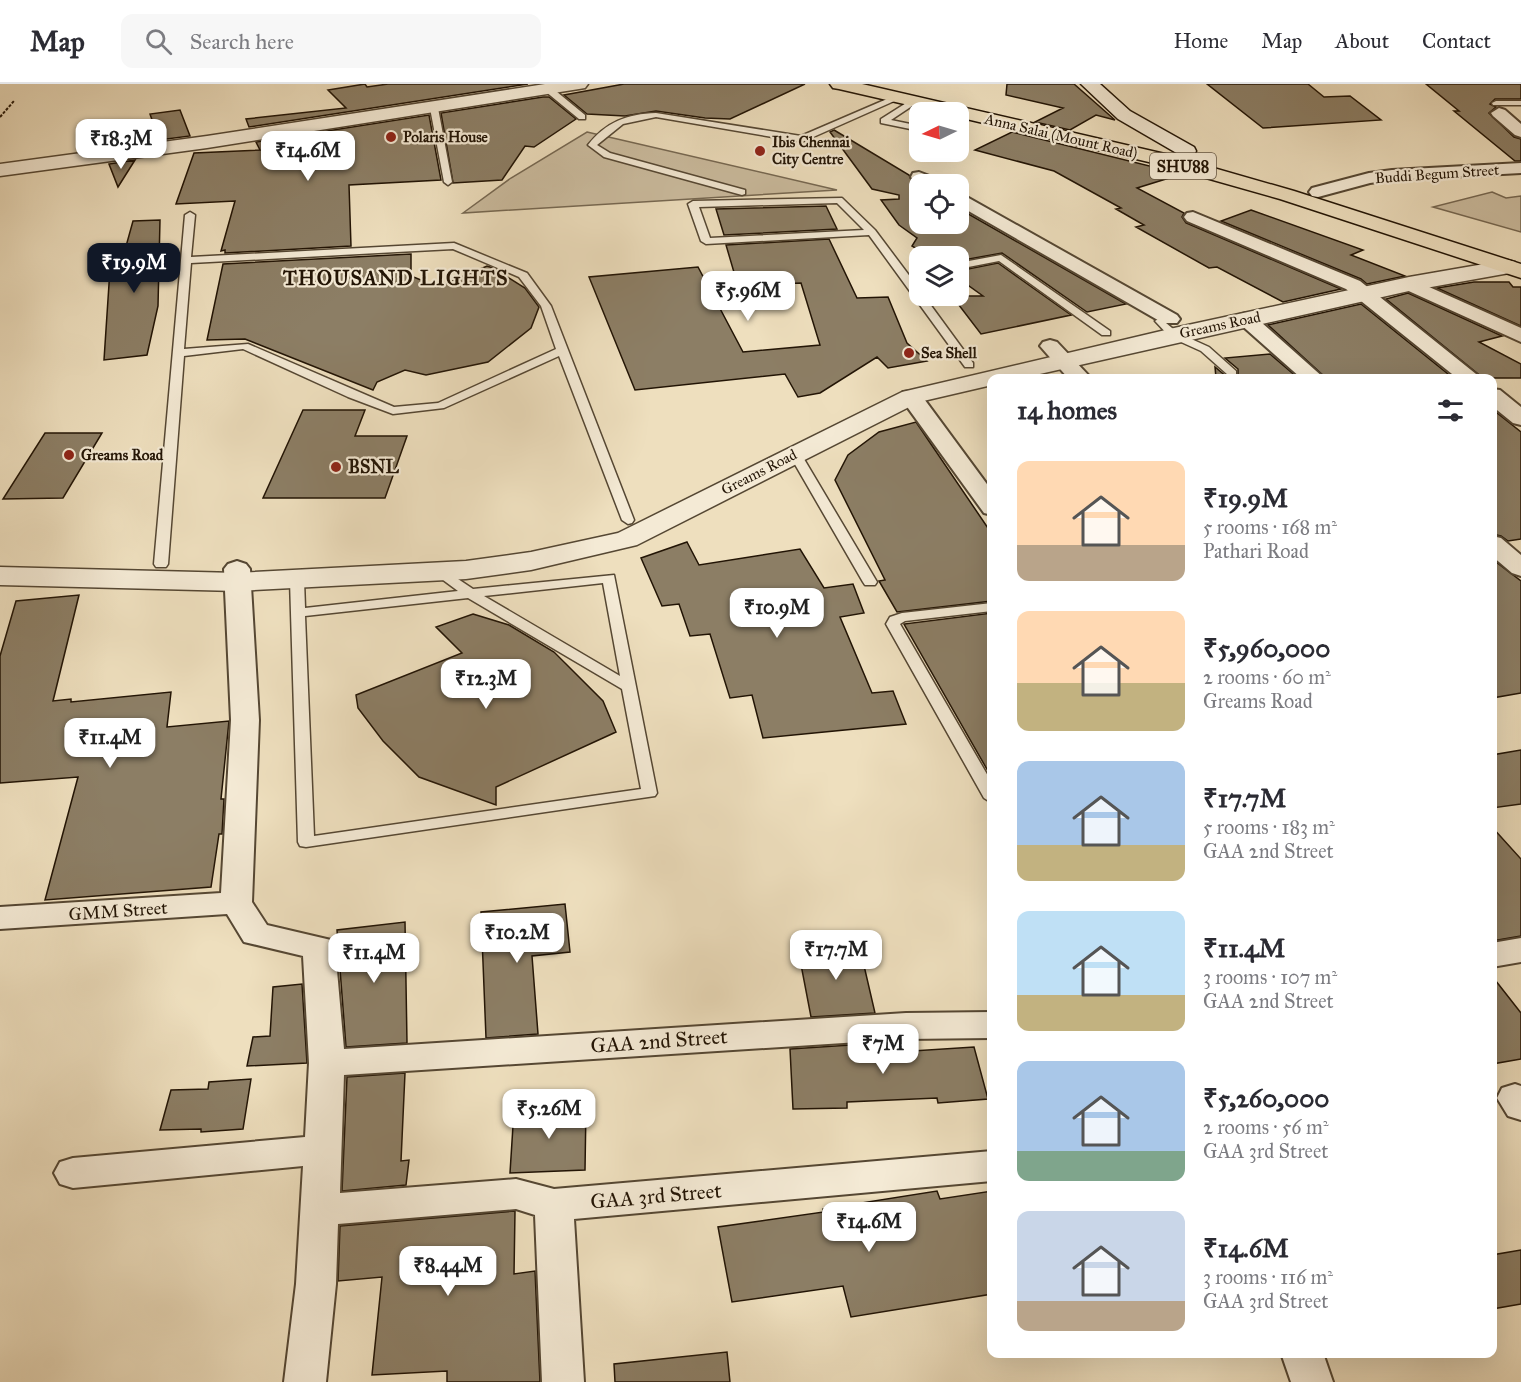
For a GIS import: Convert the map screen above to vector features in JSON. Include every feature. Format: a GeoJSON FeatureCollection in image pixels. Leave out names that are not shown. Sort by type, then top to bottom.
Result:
{"type":"FeatureCollection","features":[{"type":"Feature","properties":{"kind":"main road","name":"Anna Salai (Mount Road)"},"geometry":{"type":"LineString","coordinates":[[839,84],[1093,127],[1124,125],[1187,151],[1318,192],[1509,264]]}},
{"type":"Feature","properties":{"kind":"main road","name":"Anna Salai (Mount Road)"},"geometry":{"type":"LineString","coordinates":[[900,95],[1158,158],[1509,264]]}},
{"type":"Feature","properties":{"kind":"main road"},"geometry":{"type":"LineString","coordinates":[[1072,138],[1093,127]]}},
{"type":"Feature","properties":{"kind":"street"},"geometry":{"type":"LineString","coordinates":[[0,170],[207,142],[579,84]]}},
{"type":"Feature","properties":{"kind":"street"},"geometry":{"type":"LineString","coordinates":[[1090,84],[1124,125]]}},
{"type":"Feature","properties":{"kind":"street"},"geometry":{"type":"LineString","coordinates":[[1498,108],[1521,132]]}},
{"type":"Feature","properties":{"kind":"street","name":"Buddi Begum Street"},"geometry":{"type":"LineString","coordinates":[[1318,192],[1369,178],[1392,175],[1521,168]]}},
{"type":"Feature","properties":{"kind":"street"},"geometry":{"type":"LineString","coordinates":[[969,204],[1168,325]]}},
{"type":"Feature","properties":{"kind":"street"},"geometry":{"type":"LineString","coordinates":[[1193,217],[1358,290],[1465,374]]}},
{"type":"Feature","properties":{"kind":"street","name":"Greams Road"},"geometry":{"type":"LineString","coordinates":[[0,557],[161,564],[237,576],[474,556],[593,535],[669,503],[786,441],[911,383],[969,365],[1065,361],[1106,333],[1246,319],[1358,290],[1409,284],[1509,264]]}},
{"type":"Feature","properties":{"kind":"street","name":"Greams Road"},"geometry":{"type":"LineString","coordinates":[[1009,374],[1065,361],[1168,325],[1509,264]]}},
{"type":"Feature","properties":{"kind":"street"},"geometry":{"type":"LineString","coordinates":[[1409,284],[1521,336]]}},
{"type":"Feature","properties":{"kind":"street"},"geometry":{"type":"LineString","coordinates":[[1246,319],[1308,374]]}},
{"type":"Feature","properties":{"kind":"street","name":"Greams Road"},"geometry":{"type":"LineString","coordinates":[[0,576],[237,576],[297,580],[440,572],[531,561],[627,539],[911,397],[987,379]]}},
{"type":"Feature","properties":{"kind":"street"},"geometry":{"type":"LineString","coordinates":[[911,397],[987,501]]}},
{"type":"Feature","properties":{"kind":"street"},"geometry":{"type":"LineString","coordinates":[[1497,399],[1521,418]]}},
{"type":"Feature","properties":{"kind":"street"},"geometry":{"type":"LineString","coordinates":[[1504,546],[1521,568]]}},
{"type":"Feature","properties":{"kind":"street"},"geometry":{"type":"LineString","coordinates":[[237,576],[245,720],[236,903],[256,934],[319,948],[327,1063],[316,1284],[305,1382]]}},
{"type":"Feature","properties":{"kind":"street","name":"GMM Street"},"geometry":{"type":"LineString","coordinates":[[0,918],[236,903]]}},
{"type":"Feature","properties":{"kind":"street"},"geometry":{"type":"LineString","coordinates":[[1497,954],[1521,950]]}},
{"type":"Feature","properties":{"kind":"street","name":"GAA 2nd Street"},"geometry":{"type":"LineString","coordinates":[[327,1063],[906,1026],[987,1025]]}},
{"type":"Feature","properties":{"kind":"street"},"geometry":{"type":"LineString","coordinates":[[73,1173],[322,1150]]}},
{"type":"Feature","properties":{"kind":"street","name":"GAA 3rd Street"},"geometry":{"type":"LineString","coordinates":[[321,1210],[516,1194],[554,1205],[987,1166]]}},
{"type":"Feature","properties":{"kind":"street"},"geometry":{"type":"LineString","coordinates":[[554,1205],[563,1382]]}},
{"type":"Feature","properties":{"kind":"street"},"geometry":{"type":"LineString","coordinates":[[1304,1358],[1312,1382]]}},
{"type":"Feature","properties":{"kind":"lane"},"geometry":{"type":"LineString","coordinates":[[548,89],[582,117]]}},
{"type":"Feature","properties":{"kind":"lane"},"geometry":{"type":"LineString","coordinates":[[900,95],[884,120],[909,126]]}},
{"type":"Feature","properties":{"kind":"lane"},"geometry":{"type":"LineString","coordinates":[[742,192],[607,156],[592,145],[616,123],[641,116],[656,115],[802,140],[900,95]]}},
{"type":"Feature","properties":{"kind":"lane"},"geometry":{"type":"LineString","coordinates":[[1498,108],[1521,103]]}},
{"type":"Feature","properties":{"kind":"lane"},"geometry":{"type":"LineString","coordinates":[[434,108],[448,182]]}},
{"type":"Feature","properties":{"kind":"lane"},"geometry":{"type":"LineString","coordinates":[[872,232],[706,242],[693,204],[839,200],[872,232],[969,365]]}},
{"type":"Feature","properties":{"kind":"lane"},"geometry":{"type":"LineString","coordinates":[[161,564],[190,215]]}},
{"type":"Feature","properties":{"kind":"lane"},"geometry":{"type":"LineString","coordinates":[[186,260],[454,246],[523,275],[546,306],[628,520]]}},
{"type":"Feature","properties":{"kind":"lane"},"geometry":{"type":"LineString","coordinates":[[969,264],[1001,258],[1106,333]]}},
{"type":"Feature","properties":{"kind":"lane"},"geometry":{"type":"LineString","coordinates":[[905,277],[909,276]]}},
{"type":"Feature","properties":{"kind":"lane"},"geometry":{"type":"LineString","coordinates":[[1168,325],[1205,349],[1232,373]]}},
{"type":"Feature","properties":{"kind":"lane"},"geometry":{"type":"LineString","coordinates":[[178,353],[244,346],[393,411],[440,406],[562,350]]}},
{"type":"Feature","properties":{"kind":"lane"},"geometry":{"type":"LineString","coordinates":[[795,454],[870,582]]}},
{"type":"Feature","properties":{"kind":"lane"},"geometry":{"type":"LineString","coordinates":[[440,572],[471,594],[629,687]]}},
{"type":"Feature","properties":{"kind":"lane"},"geometry":{"type":"LineString","coordinates":[[297,580],[298,613],[306,842],[649,793],[609,578],[298,613]]}},
{"type":"Feature","properties":{"kind":"lane"},"geometry":{"type":"LineString","coordinates":[[987,608],[902,617],[895,620],[893,624],[987,789]]}},
{"type":"Feature","properties":{"kind":"path"},"geometry":{"type":"LineString","coordinates":[[0,117],[14,101]]}},
{"type":"Feature","properties":{"kind":"shaded area"},"geometry":{"type":"Polygon","coordinates":[[[587,132],[837,190],[463,213],[511,178],[587,132]]]}},
{"type":"Feature","properties":{"kind":"shaded area"},"geometry":{"type":"Polygon","coordinates":[[[1492,192],[1506,198],[1521,196],[1521,232],[1433,207],[1492,192]]]}},
{"type":"Feature","properties":{"kind":"building"},"geometry":{"type":"Polygon","coordinates":[[[365,84],[367,87],[388,84],[528,84],[249,127],[246,119],[346,108],[328,90],[365,84]]]}},
{"type":"Feature","properties":{"kind":"building"},"geometry":{"type":"Polygon","coordinates":[[[624,84],[805,84],[730,119],[656,111],[625,116],[587,114],[564,95],[624,84]]]}},
{"type":"Feature","properties":{"kind":"building"},"geometry":{"type":"Polygon","coordinates":[[[1007,84],[1074,84],[1115,120],[1096,115],[1070,130],[1035,122],[1063,108],[1006,95],[1007,84]]]}},
{"type":"Feature","properties":{"kind":"building"},"geometry":{"type":"Polygon","coordinates":[[[1207,84],[1308,84],[1324,97],[1350,96],[1381,120],[1263,128],[1207,84]]]}},
{"type":"Feature","properties":{"kind":"building"},"geometry":{"type":"Polygon","coordinates":[[[1426,84],[1521,84],[1521,99],[1495,99],[1490,104],[1496,107],[1489,113],[1514,137],[1521,139],[1521,161],[1515,161],[1454,111],[1459,111],[1426,84]]]}},
{"type":"Feature","properties":{"kind":"building"},"geometry":{"type":"Polygon","coordinates":[[[549,97],[576,119],[534,147],[525,146],[502,180],[453,183],[441,113],[549,97]]]}},
{"type":"Feature","properties":{"kind":"building"},"geometry":{"type":"Polygon","coordinates":[[[180,110],[190,136],[159,140],[150,114],[180,110]]]}},
{"type":"Feature","properties":{"kind":"building"},"geometry":{"type":"Polygon","coordinates":[[[429,115],[441,180],[349,185],[351,246],[225,253],[225,250],[221,251],[235,201],[176,204],[194,153],[260,150],[256,142],[429,115]]]}},
{"type":"Feature","properties":{"kind":"building"},"geometry":{"type":"Polygon","coordinates":[[[834,130],[909,175],[909,232],[899,225],[881,200],[899,199],[899,195],[872,189],[830,132],[834,130]]]}},
{"type":"Feature","properties":{"kind":"building"},"geometry":{"type":"Polygon","coordinates":[[[1012,132],[1182,174],[1137,188],[1184,213],[1182,217],[1186,223],[1341,289],[1283,302],[1217,267],[1209,268],[1136,227],[1144,225],[1116,209],[1121,208],[1054,171],[975,150],[1012,132]]]}},
{"type":"Feature","properties":{"kind":"building"},"geometry":{"type":"Polygon","coordinates":[[[149,137],[146,142],[103,148],[102,143],[149,137]]]}},
{"type":"Feature","properties":{"kind":"building"},"geometry":{"type":"Polygon","coordinates":[[[135,160],[118,187],[109,164],[135,160]]]}},
{"type":"Feature","properties":{"kind":"building"},"geometry":{"type":"Polygon","coordinates":[[[826,206],[837,229],[724,235],[716,209],[826,206]]]}},
{"type":"Feature","properties":{"kind":"building"},"geometry":{"type":"Polygon","coordinates":[[[1251,210],[1363,250],[1351,255],[1405,276],[1367,284],[1361,279],[1221,221],[1251,210]]]}},
{"type":"Feature","properties":{"kind":"building"},"geometry":{"type":"Polygon","coordinates":[[[969,214],[1126,304],[1087,312],[1002,253],[969,259],[969,246],[912,246],[917,238],[911,234],[969,234],[969,214]]]}},
{"type":"Feature","properties":{"kind":"building"},"geometry":{"type":"Polygon","coordinates":[[[160,220],[158,306],[147,355],[104,360],[110,269],[120,268],[133,221],[160,220]]]}},
{"type":"Feature","properties":{"kind":"building"},"geometry":{"type":"Polygon","coordinates":[[[829,239],[857,298],[888,297],[907,343],[927,361],[888,368],[877,357],[820,393],[798,397],[785,374],[635,390],[589,277],[698,267],[743,352],[820,345],[801,283],[738,286],[726,245],[829,239]]]}},
{"type":"Feature","properties":{"kind":"building"},"geometry":{"type":"Polygon","coordinates":[[[411,254],[411,276],[438,287],[487,266],[493,268],[525,288],[539,307],[531,328],[488,362],[426,375],[405,370],[377,382],[373,390],[245,339],[207,340],[223,264],[411,254]]]}},
{"type":"Feature","properties":{"kind":"building"},"geometry":{"type":"Polygon","coordinates":[[[998,263],[1071,315],[981,334],[960,306],[969,306],[969,296],[983,296],[969,286],[969,269],[998,263]]]}},
{"type":"Feature","properties":{"kind":"building"},"geometry":{"type":"Polygon","coordinates":[[[1474,282],[1509,282],[1513,287],[1521,287],[1521,326],[1437,288],[1474,282]]]}},
{"type":"Feature","properties":{"kind":"building"},"geometry":{"type":"Polygon","coordinates":[[[1408,293],[1502,336],[1479,342],[1521,364],[1521,378],[1497,378],[1497,374],[1478,374],[1386,299],[1408,293]]]}},
{"type":"Feature","properties":{"kind":"building"},"geometry":{"type":"Polygon","coordinates":[[[1361,304],[1448,374],[1322,374],[1268,325],[1361,304]]]}},
{"type":"Feature","properties":{"kind":"building"},"geometry":{"type":"Polygon","coordinates":[[[1270,354],[1293,374],[1238,374],[1238,369],[1225,358],[1270,354]]]}},
{"type":"Feature","properties":{"kind":"building"},"geometry":{"type":"Polygon","coordinates":[[[1215,367],[1223,374],[1216,374],[1215,367]]]}},
{"type":"Feature","properties":{"kind":"building","name":"BSNL"},"geometry":{"type":"Polygon","coordinates":[[[303,410],[365,410],[355,436],[407,436],[385,498],[263,498],[303,410]]]}},
{"type":"Feature","properties":{"kind":"building"},"geometry":{"type":"Polygon","coordinates":[[[1497,413],[1521,432],[1521,539],[1508,541],[1497,535],[1497,413]]]}},
{"type":"Feature","properties":{"kind":"building"},"geometry":{"type":"Polygon","coordinates":[[[916,422],[987,527],[987,602],[897,612],[879,581],[885,580],[835,480],[848,455],[879,432],[916,422]]]}},
{"type":"Feature","properties":{"kind":"building"},"geometry":{"type":"Polygon","coordinates":[[[45,433],[102,433],[63,498],[3,499],[45,433]]]}},
{"type":"Feature","properties":{"kind":"building"},"geometry":{"type":"Polygon","coordinates":[[[687,542],[699,565],[800,549],[824,588],[853,584],[864,613],[840,617],[872,693],[893,691],[906,724],[763,738],[752,695],[730,698],[710,634],[690,636],[679,604],[662,606],[641,558],[687,542]]]}},
{"type":"Feature","properties":{"kind":"building"},"geometry":{"type":"Polygon","coordinates":[[[1497,563],[1521,581],[1521,693],[1497,697],[1497,563]]]}},
{"type":"Feature","properties":{"kind":"building"},"geometry":{"type":"Polygon","coordinates":[[[79,595],[53,701],[71,699],[71,702],[171,692],[167,727],[229,721],[221,799],[224,799],[222,834],[219,834],[211,887],[45,900],[78,777],[0,783],[0,656],[16,601],[79,595]]]}},
{"type":"Feature","properties":{"kind":"building"},"geometry":{"type":"Polygon","coordinates":[[[473,614],[509,625],[554,652],[603,701],[616,732],[496,787],[496,805],[419,777],[383,741],[358,708],[356,695],[462,653],[436,627],[473,614]]]}},
{"type":"Feature","properties":{"kind":"building"},"geometry":{"type":"Polygon","coordinates":[[[987,614],[987,769],[904,624],[987,614]]]}},
{"type":"Feature","properties":{"kind":"building"},"geometry":{"type":"Polygon","coordinates":[[[1521,750],[1521,804],[1497,807],[1497,754],[1521,750]]]}},
{"type":"Feature","properties":{"kind":"building"},"geometry":{"type":"Polygon","coordinates":[[[1497,833],[1521,859],[1521,936],[1497,940],[1497,833]]]}},
{"type":"Feature","properties":{"kind":"building"},"geometry":{"type":"Polygon","coordinates":[[[565,904],[570,952],[532,956],[538,1034],[486,1038],[481,912],[565,904]]]}},
{"type":"Feature","properties":{"kind":"building"},"geometry":{"type":"Polygon","coordinates":[[[405,922],[407,1043],[346,1047],[337,930],[405,922]]]}},
{"type":"Feature","properties":{"kind":"building"},"geometry":{"type":"Polygon","coordinates":[[[859,944],[875,1013],[811,1017],[798,949],[859,944]]]}},
{"type":"Feature","properties":{"kind":"building"},"geometry":{"type":"Polygon","coordinates":[[[1497,982],[1521,1013],[1521,1059],[1497,1063],[1497,982]]]}},
{"type":"Feature","properties":{"kind":"building"},"geometry":{"type":"Polygon","coordinates":[[[302,984],[307,1063],[247,1066],[253,1037],[270,1036],[273,987],[302,984]]]}},
{"type":"Feature","properties":{"kind":"building"},"geometry":{"type":"Polygon","coordinates":[[[896,1042],[897,1052],[974,1047],[987,1099],[938,1103],[937,1098],[847,1102],[847,1108],[793,1109],[790,1049],[896,1042]]]}},
{"type":"Feature","properties":{"kind":"building"},"geometry":{"type":"Polygon","coordinates":[[[405,1073],[401,1161],[409,1160],[406,1185],[342,1191],[347,1077],[405,1073]]]}},
{"type":"Feature","properties":{"kind":"building"},"geometry":{"type":"Polygon","coordinates":[[[251,1079],[243,1129],[201,1132],[201,1129],[160,1130],[171,1090],[208,1089],[209,1082],[251,1079]]]}},
{"type":"Feature","properties":{"kind":"building"},"geometry":{"type":"Polygon","coordinates":[[[586,1107],[585,1170],[510,1173],[514,1110],[586,1107]]]}},
{"type":"Feature","properties":{"kind":"building"},"geometry":{"type":"Polygon","coordinates":[[[937,1191],[940,1199],[987,1192],[987,1295],[851,1317],[843,1286],[732,1302],[718,1227],[824,1212],[823,1209],[937,1191]]]}},
{"type":"Feature","properties":{"kind":"building"},"geometry":{"type":"Polygon","coordinates":[[[515,1211],[514,1274],[535,1271],[540,1382],[447,1382],[447,1371],[372,1375],[382,1277],[338,1281],[340,1226],[515,1211]]]}},
{"type":"Feature","properties":{"kind":"building"},"geometry":{"type":"Polygon","coordinates":[[[1521,1250],[1521,1304],[1497,1308],[1497,1254],[1521,1250]]]}},
{"type":"Feature","properties":{"kind":"building"},"geometry":{"type":"Polygon","coordinates":[[[727,1352],[730,1382],[615,1382],[614,1364],[727,1352]]]}},
{"type":"Feature","properties":{"kind":"place","name":"Polaris House"},"geometry":{"type":"Point","coordinates":[391,137]}},
{"type":"Feature","properties":{"kind":"place","name":"Ibis Chennai City Centre"},"geometry":{"type":"Point","coordinates":[760,151]}},
{"type":"Feature","properties":{"kind":"place","name":"Sea Shell"},"geometry":{"type":"Point","coordinates":[909,353]}},
{"type":"Feature","properties":{"kind":"place","name":"Greams Road"},"geometry":{"type":"Point","coordinates":[69,455]}},
{"type":"Feature","properties":{"kind":"place","name":"BSNL"},"geometry":{"type":"Point","coordinates":[336,467]}},
{"type":"Feature","properties":{"kind":"district","name":"THOUSAND LIGHTS"},"geometry":{"type":"Point","coordinates":[396,278]}}]}
